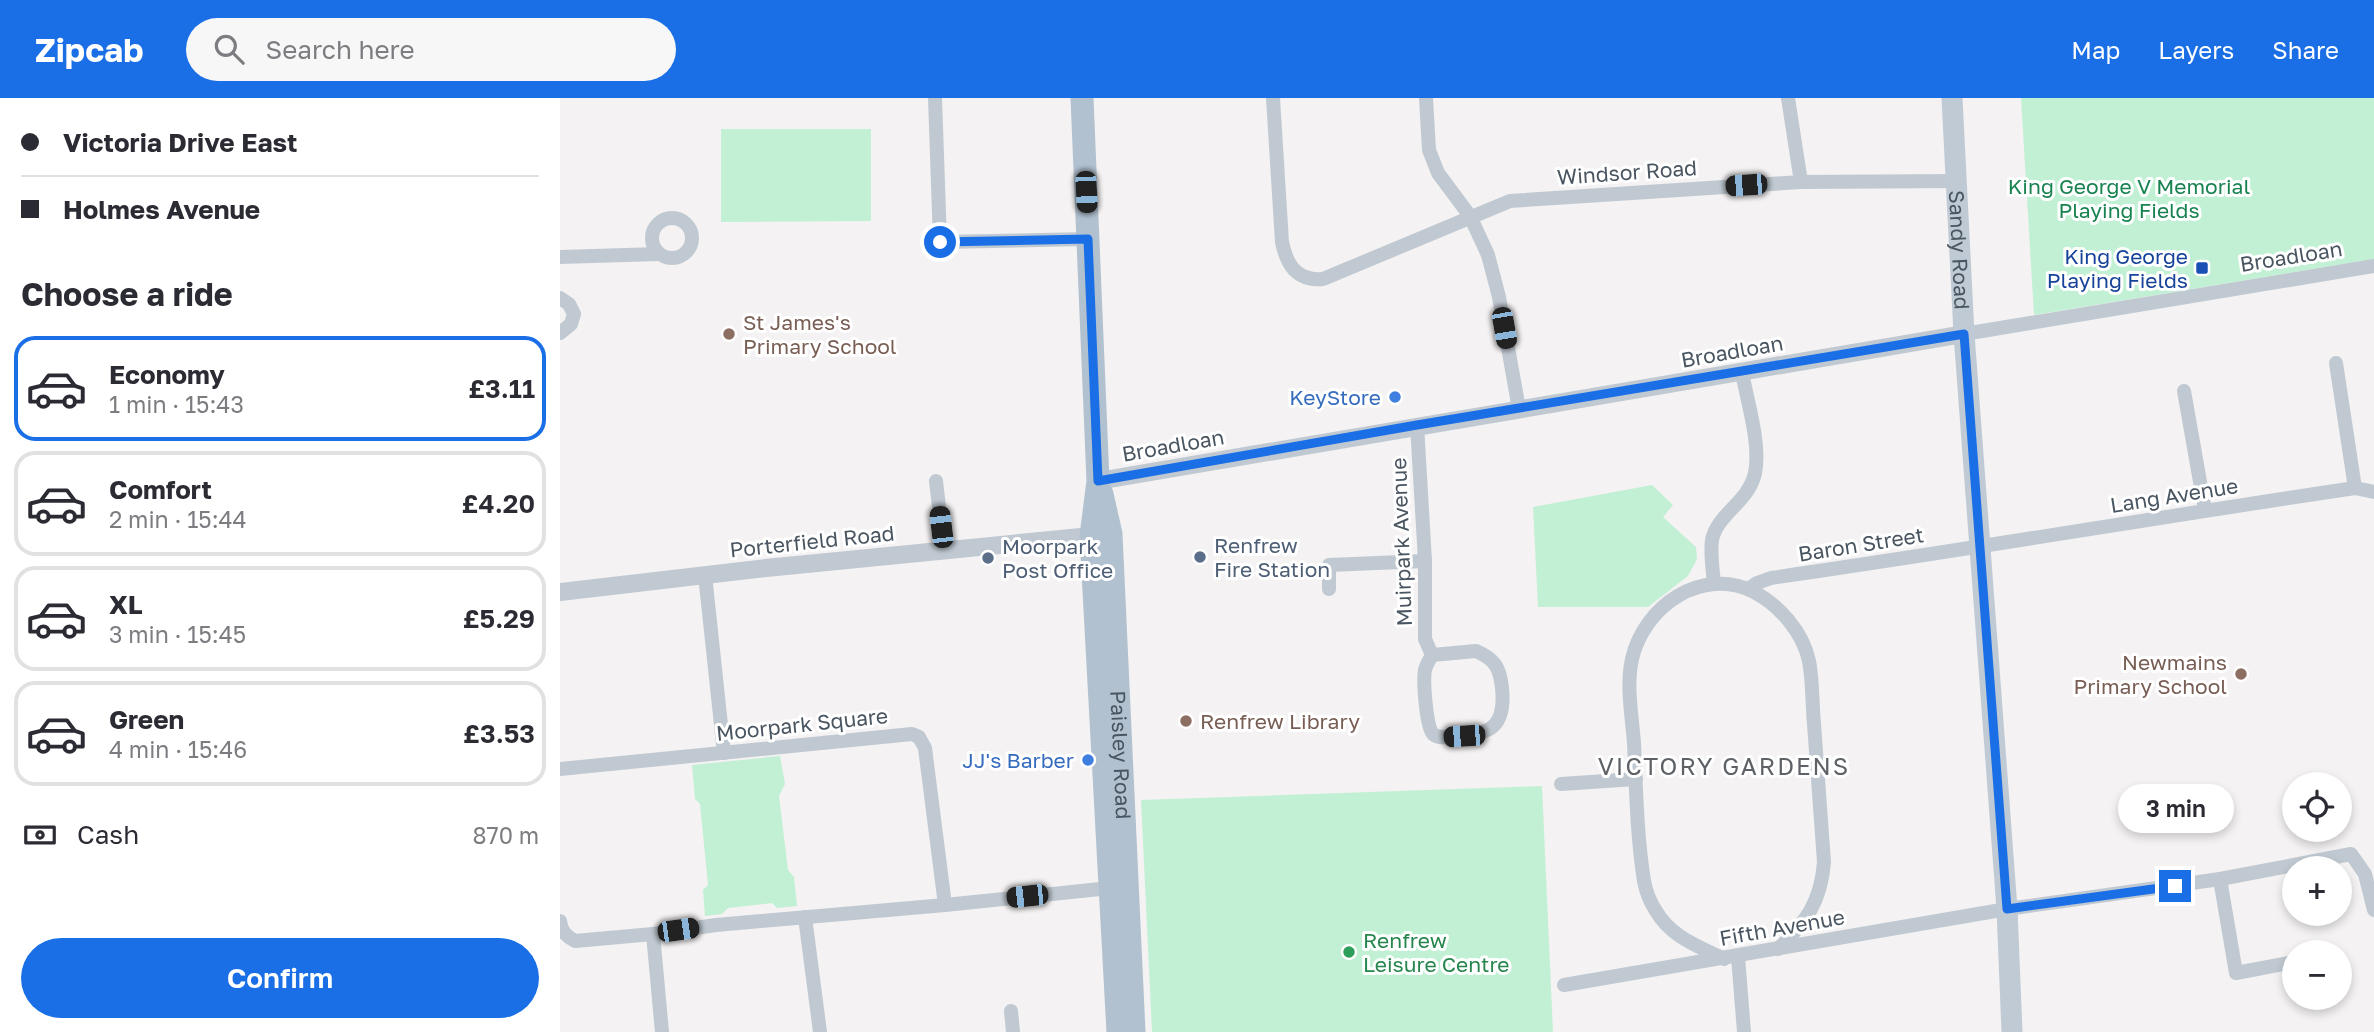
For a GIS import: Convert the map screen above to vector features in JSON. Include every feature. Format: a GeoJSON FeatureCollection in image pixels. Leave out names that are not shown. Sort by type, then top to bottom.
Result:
{"type":"FeatureCollection","features":[{"type":"Feature","properties":{"kind":"main road","name":"Paisley Road"},"geometry":{"type":"LineString","coordinates":[[1082,98],[1101,535],[1127,870],[1134,1032]]}},
{"type":"Feature","properties":{"kind":"main road","name":"Sandy Road"},"geometry":{"type":"LineString","coordinates":[[1952,98],[1964,334],[2007,909],[2012,1032]]}},
{"type":"Feature","properties":{"kind":"main road","name":"Paisley Road"},"geometry":{"type":"LineString","coordinates":[[1101,535],[1110,888],[1118,1032]]}},
{"type":"Feature","properties":{"kind":"street"},"geometry":{"type":"LineString","coordinates":[[935,98],[940,242],[1088,239]]}},
{"type":"Feature","properties":{"kind":"street","name":"Windsor Road"},"geometry":{"type":"LineString","coordinates":[[1273,98],[1282,242],[1290,265],[1300,275],[1311,280],[1323,279],[1510,201],[1801,182],[1957,181]]}},
{"type":"Feature","properties":{"kind":"street"},"geometry":{"type":"LineString","coordinates":[[1426,98],[1429,150],[1438,173],[1470,216],[1488,255],[1499,297],[1519,409]]}},
{"type":"Feature","properties":{"kind":"street"},"geometry":{"type":"LineString","coordinates":[[1788,98],[1801,182]]}},
{"type":"Feature","properties":{"kind":"street"},"geometry":{"type":"LineString","coordinates":[[560,257],[659,254]]}},
{"type":"Feature","properties":{"kind":"street","name":"Broadloan"},"geometry":{"type":"LineString","coordinates":[[1098,481],[1417,425],[2374,266]]}},
{"type":"Feature","properties":{"kind":"street"},"geometry":{"type":"LineString","coordinates":[[560,298],[569,304],[574,314],[571,324],[560,333]]}},
{"type":"Feature","properties":{"kind":"street"},"geometry":{"type":"LineString","coordinates":[[2336,363],[2355,488]]}},
{"type":"Feature","properties":{"kind":"street"},"geometry":{"type":"LineString","coordinates":[[1714,583],[1712,553],[1715,531],[1742,500],[1755,475],[1756,450],[1742,372]]}},
{"type":"Feature","properties":{"kind":"street"},"geometry":{"type":"LineString","coordinates":[[2184,391],[2205,510]]}},
{"type":"Feature","properties":{"kind":"street","name":"Muirpark Avenue"},"geometry":{"type":"LineString","coordinates":[[1417,425],[1425,561],[1425,639],[1432,655]]}},
{"type":"Feature","properties":{"kind":"street"},"geometry":{"type":"LineString","coordinates":[[936,481],[944,550]]}},
{"type":"Feature","properties":{"kind":"street","name":"Lang Avenue"},"geometry":{"type":"LineString","coordinates":[[1982,547],[2355,488],[2374,492]]}},
{"type":"Feature","properties":{"kind":"street","name":"Porterfield Road"},"geometry":{"type":"LineString","coordinates":[[560,592],[1101,535]]}},
{"type":"Feature","properties":{"kind":"street","name":"Baron Street"},"geometry":{"type":"LineString","coordinates":[[1748,589],[1771,578],[1982,547]]}},
{"type":"Feature","properties":{"kind":"street"},"geometry":{"type":"LineString","coordinates":[[1329,589],[1329,565],[1425,561]]}},
{"type":"Feature","properties":{"kind":"street"},"geometry":{"type":"LineString","coordinates":[[705,575],[724,753]]}},
{"type":"Feature","properties":{"kind":"street"},"geometry":{"type":"LineString","coordinates":[[1744,1032],[1731,958],[1679,937],[1668,927],[1649,899],[1644,881],[1636,779],[1630,685],[1634,652],[1647,626],[1668,602],[1699,586],[1714,583],[1748,589],[1772,604],[1794,628],[1809,660],[1824,862],[1823,880],[1817,900],[1804,921],[1778,949]]}},
{"type":"Feature","properties":{"kind":"street"},"geometry":{"type":"LineString","coordinates":[[1476,651],[1490,657],[1499,669],[1503,710],[1492,726],[1480,735],[1440,737],[1433,734],[1427,722],[1425,670],[1432,655],[1476,651]]}},
{"type":"Feature","properties":{"kind":"street","name":"Moorpark Square"},"geometry":{"type":"LineString","coordinates":[[560,769],[912,734],[919,737],[925,748],[945,905]]}},
{"type":"Feature","properties":{"kind":"street"},"geometry":{"type":"LineString","coordinates":[[1561,784],[1636,779]]}},
{"type":"Feature","properties":{"kind":"street","name":"Fifth Avenue"},"geometry":{"type":"LineString","coordinates":[[1564,985],[2007,909],[2220,879],[2350,854],[2365,874],[2374,910]]}},
{"type":"Feature","properties":{"kind":"street"},"geometry":{"type":"LineString","coordinates":[[560,921],[561,929],[567,937],[575,941],[653,934],[716,925],[1110,888],[1127,870]]}},
{"type":"Feature","properties":{"kind":"street"},"geometry":{"type":"LineString","coordinates":[[2220,879],[2236,973],[2282,964]]}},
{"type":"Feature","properties":{"kind":"street"},"geometry":{"type":"LineString","coordinates":[[806,917],[820,1032]]}},
{"type":"Feature","properties":{"kind":"street"},"geometry":{"type":"LineString","coordinates":[[653,934],[662,1032]]}},
{"type":"Feature","properties":{"kind":"street"},"geometry":{"type":"LineString","coordinates":[[1011,1011],[1013,1032]]}},
{"type":"Feature","properties":{"kind":"green space","name":"King George V Memorial Playing Fields"},"geometry":{"type":"Polygon","coordinates":[[[2021,98],[2374,98],[2374,259],[2034,315],[2021,98]]]}},
{"type":"Feature","properties":{"kind":"green space"},"geometry":{"type":"Polygon","coordinates":[[[721,129],[871,129],[871,221],[721,222],[721,129]]]}},
{"type":"Feature","properties":{"kind":"green space"},"geometry":{"type":"Polygon","coordinates":[[[1652,485],[1673,505],[1663,517],[1696,547],[1697,559],[1688,576],[1648,607],[1538,607],[1533,507],[1652,485]]]}},
{"type":"Feature","properties":{"kind":"green space"},"geometry":{"type":"Polygon","coordinates":[[[780,756],[785,784],[779,796],[788,870],[794,877],[797,906],[777,908],[772,903],[728,908],[722,914],[705,916],[703,890],[708,885],[700,804],[695,799],[692,765],[780,756]]]}},
{"type":"Feature","properties":{"kind":"green space","name":"Renfrew Leisure Centre"},"geometry":{"type":"Polygon","coordinates":[[[1542,786],[1553,1032],[1152,1032],[1141,800],[1542,786]]]}},
{"type":"Feature","properties":{"kind":"place","name":"King George Playing Fields"},"geometry":{"type":"Point","coordinates":[2202,268]}},
{"type":"Feature","properties":{"kind":"place","name":"St James's Primary School"},"geometry":{"type":"Point","coordinates":[729,334]}},
{"type":"Feature","properties":{"kind":"place","name":"KeyStore"},"geometry":{"type":"Point","coordinates":[1395,397]}},
{"type":"Feature","properties":{"kind":"place","name":"Renfrew Fire Station"},"geometry":{"type":"Point","coordinates":[1200,557]}},
{"type":"Feature","properties":{"kind":"place","name":"Moorpark Post Office"},"geometry":{"type":"Point","coordinates":[988,558]}},
{"type":"Feature","properties":{"kind":"place","name":"Newmains Primary School"},"geometry":{"type":"Point","coordinates":[2241,674]}},
{"type":"Feature","properties":{"kind":"place","name":"Renfrew Library"},"geometry":{"type":"Point","coordinates":[1186,721]}},
{"type":"Feature","properties":{"kind":"place","name":"JJ's Barber"},"geometry":{"type":"Point","coordinates":[1088,760]}},
{"type":"Feature","properties":{"kind":"place","name":"Renfrew Leisure Centre"},"geometry":{"type":"Point","coordinates":[1349,952]}},
{"type":"Feature","properties":{"kind":"district","name":"VICTORY GARDENS"},"geometry":{"type":"Point","coordinates":[1724,765]}},
{"type":"Feature","properties":{"kind":"route"},"geometry":{"type":"LineString","coordinates":[[940,242],[1088,239],[1098,481],[1964,334],[2007,909],[2175,886]]}}]}
